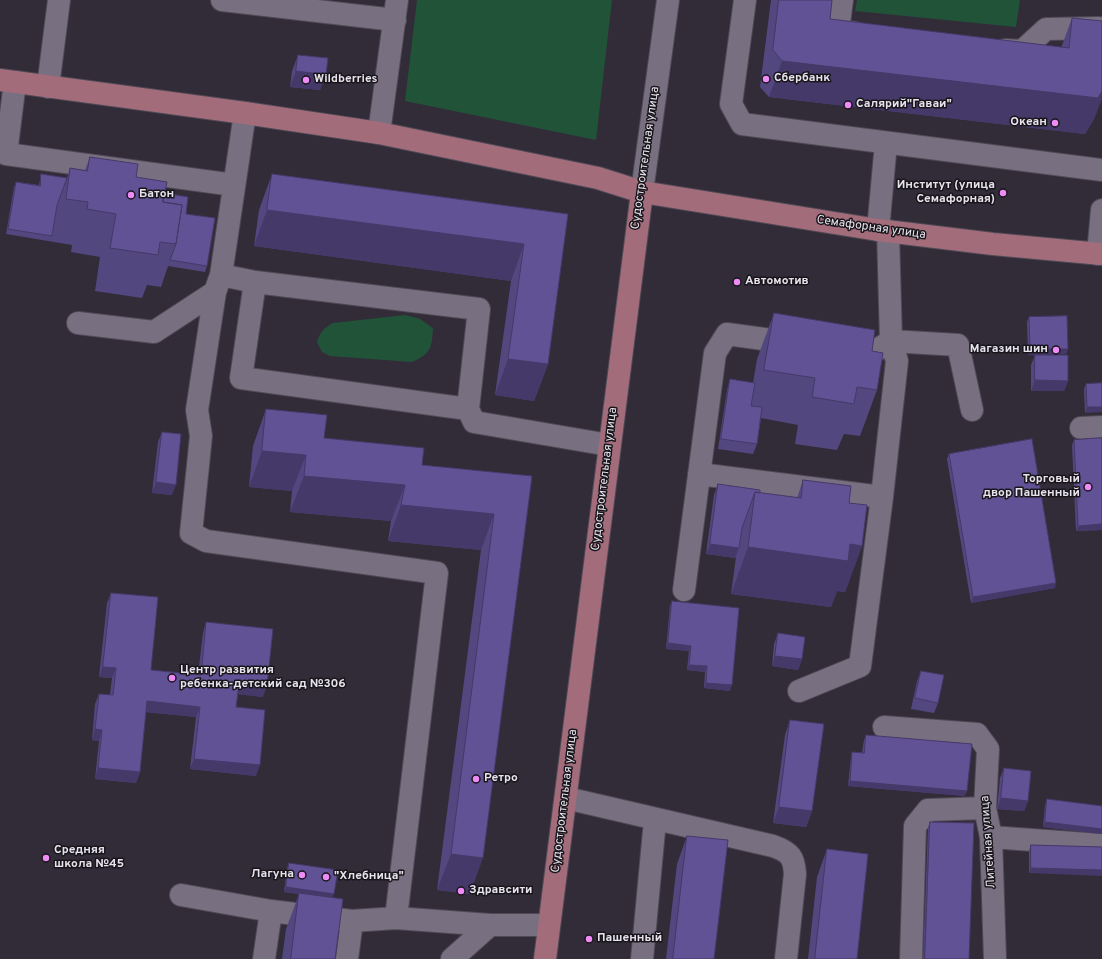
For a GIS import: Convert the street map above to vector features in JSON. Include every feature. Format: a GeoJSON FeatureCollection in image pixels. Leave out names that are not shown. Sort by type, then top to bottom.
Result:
{"type":"FeatureCollection","features":[{"type":"Feature","properties":{"kind":"main road","name":"Семафорная улица"},"geometry":{"type":"LineString","coordinates":[[8,81],[245,113],[379,133],[598,178],[642,192],[883,231],[993,244],[1100,254]]}},
{"type":"Feature","properties":{"kind":"main road","name":"Судостроительная улица"},"geometry":{"type":"LineString","coordinates":[[545,959],[642,192]]}},
{"type":"Feature","properties":{"kind":"street"},"geometry":{"type":"LineString","coordinates":[[48,87],[59,0]]}},
{"type":"Feature","properties":{"kind":"street"},"geometry":{"type":"LineString","coordinates":[[222,0],[396,10],[379,133]]}},
{"type":"Feature","properties":{"kind":"street","name":"Судостроительная улица"},"geometry":{"type":"LineString","coordinates":[[642,192],[668,0]]}},
{"type":"Feature","properties":{"kind":"street"},"geometry":{"type":"LineString","coordinates":[[745,0],[731,104],[742,124],[1102,170]]}},
{"type":"Feature","properties":{"kind":"street"},"geometry":{"type":"LineString","coordinates":[[842,0],[838,31],[876,36]]}},
{"type":"Feature","properties":{"kind":"street"},"geometry":{"type":"LineString","coordinates":[[984,47],[1022,51],[1046,29],[1102,27]]}},
{"type":"Feature","properties":{"kind":"street"},"geometry":{"type":"LineString","coordinates":[[8,81],[6,154],[234,185]]}},
{"type":"Feature","properties":{"kind":"street"},"geometry":{"type":"LineString","coordinates":[[245,113],[197,410],[201,436],[190,533],[206,541],[437,573],[396,918]]}},
{"type":"Feature","properties":{"kind":"street"},"geometry":{"type":"LineString","coordinates":[[799,691],[860,666],[882,497],[897,361],[891,341],[883,231],[886,143]]}},
{"type":"Feature","properties":{"kind":"street"},"geometry":{"type":"LineString","coordinates":[[1100,254],[1102,210]]}},
{"type":"Feature","properties":{"kind":"street"},"geometry":{"type":"LineString","coordinates":[[255,282],[241,378],[468,408]]}},
{"type":"Feature","properties":{"kind":"street"},"geometry":{"type":"LineString","coordinates":[[78,323],[154,332],[218,284],[255,282],[479,309],[468,408],[474,422],[609,445]]}},
{"type":"Feature","properties":{"kind":"street"},"geometry":{"type":"LineString","coordinates":[[684,590],[715,353],[727,334],[870,354],[891,341],[958,345],[972,410]]}},
{"type":"Feature","properties":{"kind":"street"},"geometry":{"type":"LineString","coordinates":[[699,474],[882,497]]}},
{"type":"Feature","properties":{"kind":"street","name":"Литейная улица"},"geometry":{"type":"LineString","coordinates":[[884,727],[977,734],[988,749],[985,808],[991,837],[995,959]]}},
{"type":"Feature","properties":{"kind":"street"},"geometry":{"type":"LineString","coordinates":[[566,798],[655,820],[773,846],[790,854],[794,861],[795,874],[786,959]]}},
{"type":"Feature","properties":{"kind":"street"},"geometry":{"type":"LineString","coordinates":[[911,959],[915,826],[928,810],[985,808]]}},
{"type":"Feature","properties":{"kind":"street"},"geometry":{"type":"LineString","coordinates":[[642,959],[655,820]]}},
{"type":"Feature","properties":{"kind":"street"},"geometry":{"type":"LineString","coordinates":[[991,837],[1102,845]]}},
{"type":"Feature","properties":{"kind":"street"},"geometry":{"type":"LineString","coordinates":[[181,895],[271,911],[352,921],[396,918],[490,925],[549,925]]}},
{"type":"Feature","properties":{"kind":"street"},"geometry":{"type":"LineString","coordinates":[[264,959],[271,911]]}},
{"type":"Feature","properties":{"kind":"street"},"geometry":{"type":"LineString","coordinates":[[347,959],[352,921]]}},
{"type":"Feature","properties":{"kind":"street"},"geometry":{"type":"LineString","coordinates":[[452,959],[490,925]]}},
{"type":"Feature","properties":{"kind":"green space"},"geometry":{"type":"Polygon","coordinates":[[[417,0],[612,0],[596,140],[405,101],[417,0]]]}},
{"type":"Feature","properties":{"kind":"green space"},"geometry":{"type":"Polygon","coordinates":[[[857,0],[1020,0],[1016,27],[855,11],[857,0]]]}},
{"type":"Feature","properties":{"kind":"green space"},"geometry":{"type":"Polygon","coordinates":[[[405,315],[420,319],[433,328],[431,345],[427,353],[412,362],[330,356],[322,352],[317,342],[323,331],[333,323],[405,315]]]}},
{"type":"Feature","properties":{"kind":"building"},"geometry":{"type":"Polygon","coordinates":[[[779,0],[832,0],[830,19],[1069,48],[1072,18],[1102,21],[1102,91],[1098,98],[782,61],[773,50],[779,0]]]}},
{"type":"Feature","properties":{"kind":"building"},"geometry":{"type":"Polygon","coordinates":[[[298,55],[328,58],[326,75],[296,71],[298,55]]]}},
{"type":"Feature","properties":{"kind":"building"},"geometry":{"type":"Polygon","coordinates":[[[90,157],[138,164],[136,177],[167,182],[163,202],[182,205],[176,244],[160,242],[158,255],[110,248],[116,214],[87,209],[88,202],[66,199],[70,168],[87,171],[90,157]]]}},
{"type":"Feature","properties":{"kind":"building"},"geometry":{"type":"Polygon","coordinates":[[[41,174],[67,178],[57,205],[52,236],[8,229],[16,182],[40,186],[41,174]]]}},
{"type":"Feature","properties":{"kind":"building"},"geometry":{"type":"Polygon","coordinates":[[[272,174],[568,214],[548,364],[508,359],[524,244],[267,210],[272,174]]]}},
{"type":"Feature","properties":{"kind":"building"},"geometry":{"type":"Polygon","coordinates":[[[165,193],[188,197],[186,214],[215,218],[207,266],[170,260],[176,244],[182,205],[163,202],[165,193]]]}},
{"type":"Feature","properties":{"kind":"building"},"geometry":{"type":"Polygon","coordinates":[[[774,313],[875,330],[872,351],[883,353],[877,390],[857,387],[854,404],[812,397],[815,378],[764,370],[774,313]]]}},
{"type":"Feature","properties":{"kind":"building"},"geometry":{"type":"Polygon","coordinates":[[[1067,316],[1068,349],[1030,349],[1029,317],[1067,316]]]}},
{"type":"Feature","properties":{"kind":"building"},"geometry":{"type":"Polygon","coordinates":[[[1035,355],[1068,355],[1068,381],[1035,380],[1035,355]]]}},
{"type":"Feature","properties":{"kind":"building"},"geometry":{"type":"Polygon","coordinates":[[[730,379],[755,383],[751,406],[762,407],[757,444],[721,439],[730,379]]]}},
{"type":"Feature","properties":{"kind":"building"},"geometry":{"type":"Polygon","coordinates":[[[1102,383],[1102,407],[1087,407],[1086,384],[1102,383]]]}},
{"type":"Feature","properties":{"kind":"building"},"geometry":{"type":"Polygon","coordinates":[[[266,409],[327,415],[324,438],[424,448],[422,465],[532,476],[483,858],[451,854],[494,514],[401,505],[405,485],[304,476],[306,455],[262,451],[266,409]]]}},
{"type":"Feature","properties":{"kind":"building"},"geometry":{"type":"Polygon","coordinates":[[[162,432],[181,434],[176,485],[156,482],[162,432]]]}},
{"type":"Feature","properties":{"kind":"building","name":"Торговый двор Пашенный"},"geometry":{"type":"Polygon","coordinates":[[[1102,438],[1102,524],[1078,526],[1074,440],[1102,438]]]}},
{"type":"Feature","properties":{"kind":"building"},"geometry":{"type":"Polygon","coordinates":[[[1032,439],[1056,583],[973,597],[949,454],[1032,439]]]}},
{"type":"Feature","properties":{"kind":"building"},"geometry":{"type":"Polygon","coordinates":[[[803,480],[851,486],[849,503],[867,505],[862,546],[850,544],[848,561],[748,547],[755,492],[801,498],[803,480]]]}},
{"type":"Feature","properties":{"kind":"building"},"geometry":{"type":"Polygon","coordinates":[[[718,484],[760,490],[760,493],[755,492],[742,528],[739,548],[710,544],[718,484]]]}},
{"type":"Feature","properties":{"kind":"building"},"geometry":{"type":"Polygon","coordinates":[[[111,593],[158,597],[151,670],[201,675],[206,622],[273,629],[267,686],[239,684],[236,707],[265,710],[260,765],[194,759],[200,707],[147,701],[140,772],[98,768],[102,730],[95,729],[99,694],[113,695],[116,668],[103,667],[111,593]]]}},
{"type":"Feature","properties":{"kind":"building"},"geometry":{"type":"Polygon","coordinates":[[[672,601],[739,608],[732,685],[706,683],[707,666],[689,665],[691,646],[668,643],[672,601]]]}},
{"type":"Feature","properties":{"kind":"building"},"geometry":{"type":"Polygon","coordinates":[[[778,633],[805,637],[802,659],[775,656],[778,633]]]}},
{"type":"Feature","properties":{"kind":"building"},"geometry":{"type":"Polygon","coordinates":[[[921,671],[944,675],[938,703],[915,698],[921,671]]]}},
{"type":"Feature","properties":{"kind":"building"},"geometry":{"type":"Polygon","coordinates":[[[790,720],[824,724],[812,811],[779,807],[790,720]]]}},
{"type":"Feature","properties":{"kind":"building"},"geometry":{"type":"Polygon","coordinates":[[[866,735],[972,744],[967,791],[850,781],[852,752],[864,753],[866,735]]]}},
{"type":"Feature","properties":{"kind":"building"},"geometry":{"type":"Polygon","coordinates":[[[1004,768],[1031,771],[1028,801],[1001,798],[1004,768]]]}},
{"type":"Feature","properties":{"kind":"building"},"geometry":{"type":"Polygon","coordinates":[[[1047,799],[1102,806],[1102,829],[1045,822],[1047,799]]]}},
{"type":"Feature","properties":{"kind":"building"},"geometry":{"type":"Polygon","coordinates":[[[930,822],[974,823],[969,959],[925,959],[930,822]]]}},
{"type":"Feature","properties":{"kind":"building"},"geometry":{"type":"Polygon","coordinates":[[[687,836],[728,840],[714,959],[673,959],[687,836]]]}},
{"type":"Feature","properties":{"kind":"building"},"geometry":{"type":"Polygon","coordinates":[[[1031,845],[1102,847],[1102,870],[1031,868],[1031,845]]]}},
{"type":"Feature","properties":{"kind":"building"},"geometry":{"type":"Polygon","coordinates":[[[827,849],[868,854],[857,959],[815,959],[827,849]]]}},
{"type":"Feature","properties":{"kind":"building"},"geometry":{"type":"Polygon","coordinates":[[[289,863],[338,870],[334,894],[286,887],[289,863]]]}},
{"type":"Feature","properties":{"kind":"building"},"geometry":{"type":"Polygon","coordinates":[[[299,893],[343,899],[335,959],[291,959],[299,893]]]}},
{"type":"Feature","properties":{"kind":"place","name":"Сбербанк"},"geometry":{"type":"Point","coordinates":[766,79]}},
{"type":"Feature","properties":{"kind":"place","name":"Wildberries"},"geometry":{"type":"Point","coordinates":[306,80]}},
{"type":"Feature","properties":{"kind":"place","name":"Салярий\"Гаваи\""},"geometry":{"type":"Point","coordinates":[848,105]}},
{"type":"Feature","properties":{"kind":"place","name":"Океан"},"geometry":{"type":"Point","coordinates":[1055,123]}},
{"type":"Feature","properties":{"kind":"place","name":"Институт (улица Семафорная)"},"geometry":{"type":"Point","coordinates":[1003,193]}},
{"type":"Feature","properties":{"kind":"place","name":"Батон"},"geometry":{"type":"Point","coordinates":[131,195]}},
{"type":"Feature","properties":{"kind":"place","name":"Автомотив"},"geometry":{"type":"Point","coordinates":[737,282]}},
{"type":"Feature","properties":{"kind":"place","name":"Магазин шин"},"geometry":{"type":"Point","coordinates":[1056,350]}},
{"type":"Feature","properties":{"kind":"place","name":"Торговый двор Пашенный"},"geometry":{"type":"Point","coordinates":[1088,487]}},
{"type":"Feature","properties":{"kind":"place","name":"Центр развития ребенка-детский сад №306"},"geometry":{"type":"Point","coordinates":[172,678]}},
{"type":"Feature","properties":{"kind":"place","name":"Ретро"},"geometry":{"type":"Point","coordinates":[476,779]}},
{"type":"Feature","properties":{"kind":"place","name":"Средняя школа №45"},"geometry":{"type":"Point","coordinates":[46,858]}},
{"type":"Feature","properties":{"kind":"place","name":"Лагуна"},"geometry":{"type":"Point","coordinates":[302,875]}},
{"type":"Feature","properties":{"kind":"place","name":"\"Хлебница\""},"geometry":{"type":"Point","coordinates":[326,877]}},
{"type":"Feature","properties":{"kind":"place","name":"Здравсити"},"geometry":{"type":"Point","coordinates":[461,891]}},
{"type":"Feature","properties":{"kind":"place","name":"Пашенный"},"geometry":{"type":"Point","coordinates":[589,939]}}]}
